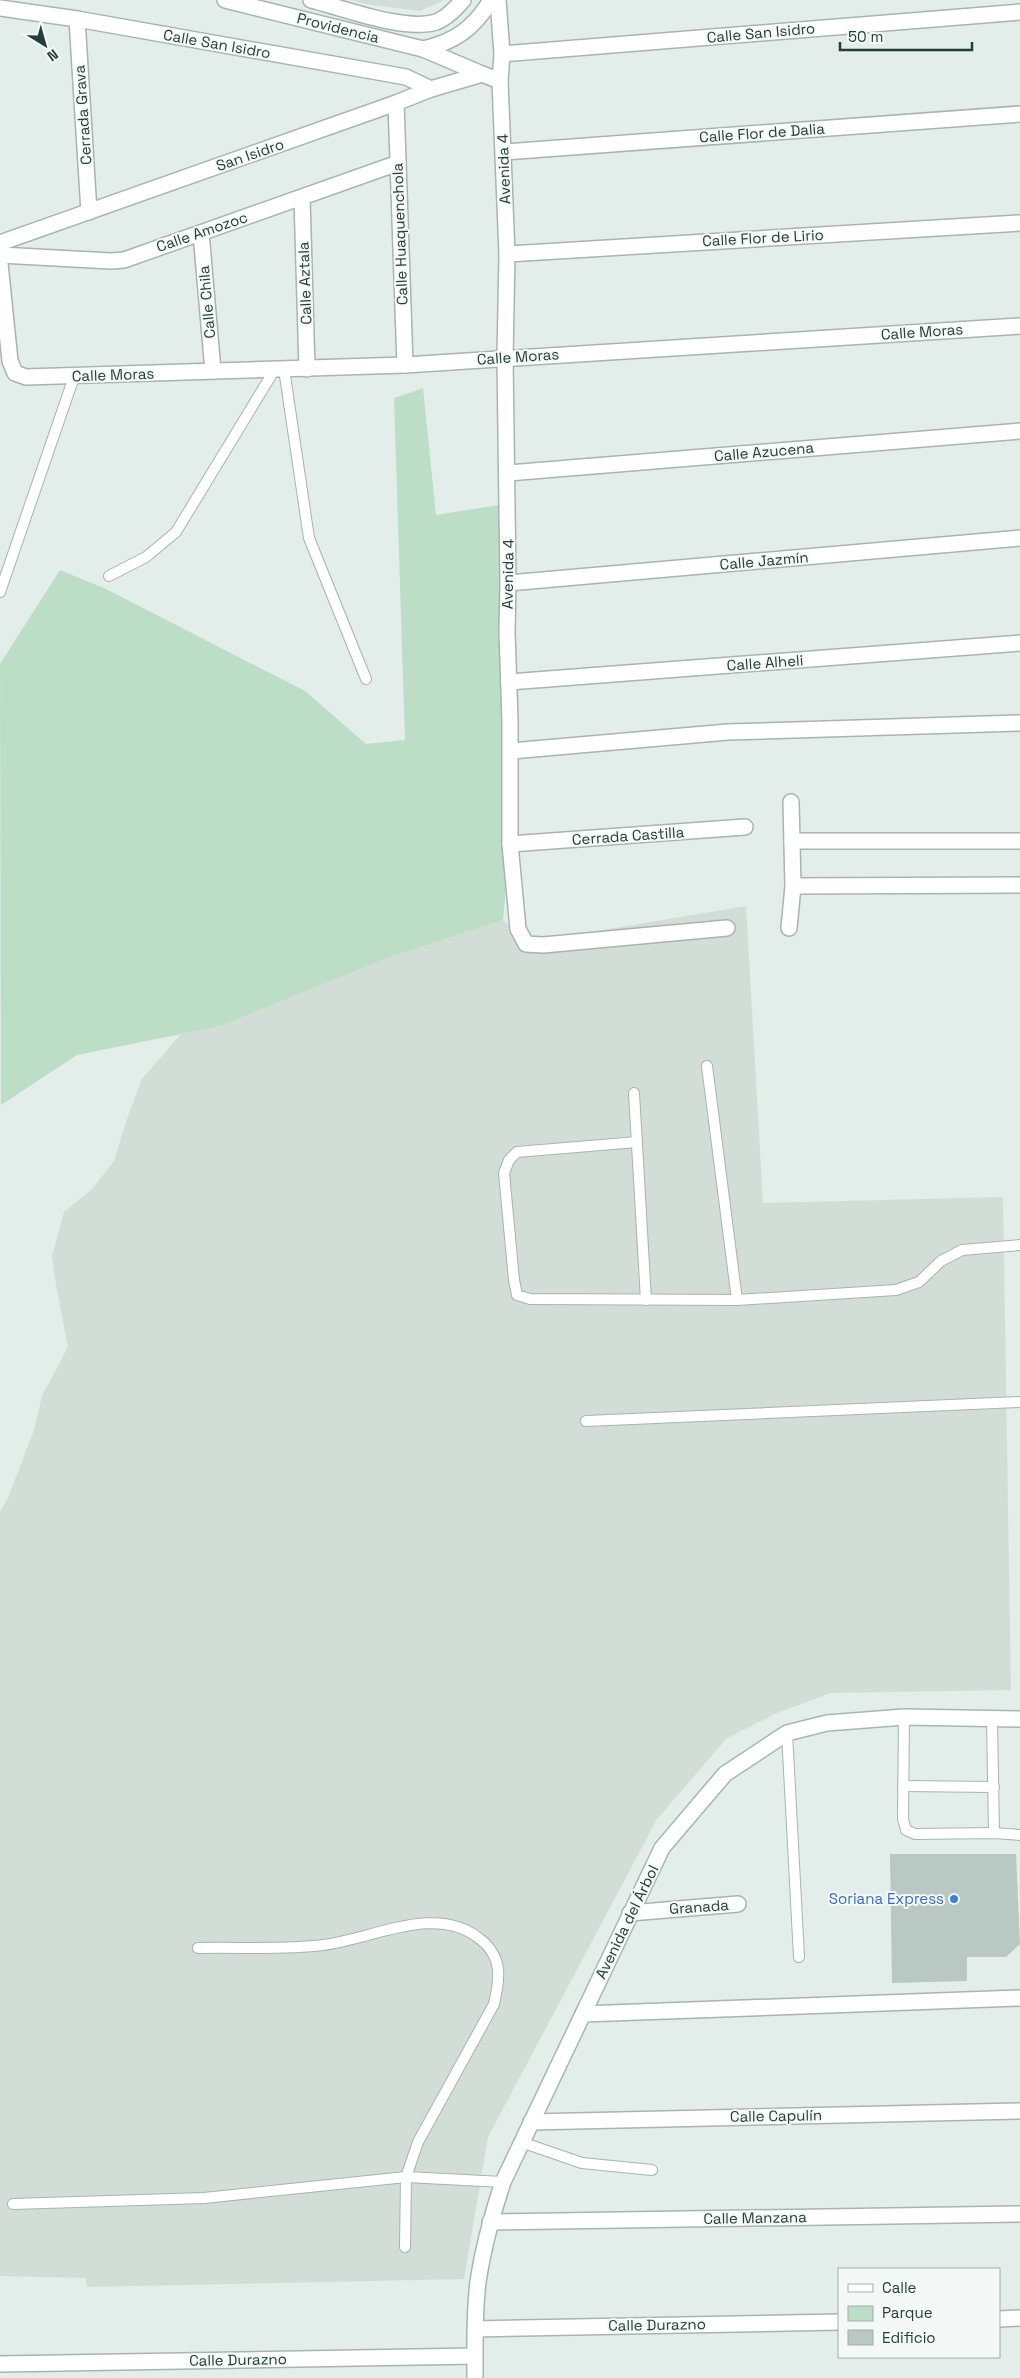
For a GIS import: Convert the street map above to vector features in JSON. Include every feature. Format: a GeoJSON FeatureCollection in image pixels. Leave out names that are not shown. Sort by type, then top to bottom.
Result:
{"type":"FeatureCollection","features":[{"type":"Feature","properties":{"kind":"street","name":"Providencia"},"geometry":{"type":"LineString","coordinates":[[225,0],[423,49],[482,74]]}},
{"type":"Feature","properties":{"kind":"street"},"geometry":{"type":"LineString","coordinates":[[311,0],[404,24],[437,22],[454,11],[463,0]]}},
{"type":"Feature","properties":{"kind":"street"},"geometry":{"type":"LineString","coordinates":[[423,49],[443,44],[462,33],[480,17],[491,0]]}},
{"type":"Feature","properties":{"kind":"street","name":"Avenida 4"},"geometry":{"type":"LineString","coordinates":[[498,0],[502,54],[500,82],[507,254],[505,357],[508,583],[506,632],[511,751],[510,844],[518,929],[526,944],[543,945],[727,928]]}},
{"type":"Feature","properties":{"kind":"street","name":"Calle San Isidro"},"geometry":{"type":"LineString","coordinates":[[0,8],[77,19],[406,77],[431,89]]}},
{"type":"Feature","properties":{"kind":"street","name":"Calle San Isidro"},"geometry":{"type":"LineString","coordinates":[[502,54],[1020,12]]}},
{"type":"Feature","properties":{"kind":"street","name":"Cerrada Grava"},"geometry":{"type":"LineString","coordinates":[[77,19],[89,212]]}},
{"type":"Feature","properties":{"kind":"street"},"geometry":{"type":"LineString","coordinates":[[482,74],[500,82]]}},
{"type":"Feature","properties":{"kind":"street","name":"San Isidro"},"geometry":{"type":"LineString","coordinates":[[0,243],[396,104],[431,89],[482,74]]}},
{"type":"Feature","properties":{"kind":"street","name":"Calle Huaquenchola"},"geometry":{"type":"LineString","coordinates":[[396,104],[405,365]]}},
{"type":"Feature","properties":{"kind":"street","name":"Calle Flor de Dalia"},"geometry":{"type":"LineString","coordinates":[[504,152],[1020,114]]}},
{"type":"Feature","properties":{"kind":"street","name":"Calle Amozoc"},"geometry":{"type":"LineString","coordinates":[[0,255],[111,261],[124,260],[398,164]]}},
{"type":"Feature","properties":{"kind":"street","name":"Calle Aztala"},"geometry":{"type":"LineString","coordinates":[[302,198],[307,369]]}},
{"type":"Feature","properties":{"kind":"street","name":"Calle Flor de Lirio"},"geometry":{"type":"LineString","coordinates":[[507,254],[1020,222]]}},
{"type":"Feature","properties":{"kind":"street","name":"Calle Chila"},"geometry":{"type":"LineString","coordinates":[[201,233],[213,371]]}},
{"type":"Feature","properties":{"kind":"street","name":"Calle Moras"},"geometry":{"type":"LineString","coordinates":[[0,264],[10,361],[15,373],[26,377],[74,377],[405,365],[505,357],[1020,326]]}},
{"type":"Feature","properties":{"kind":"street","name":"Calle Azucena"},"geometry":{"type":"LineString","coordinates":[[508,472],[1020,431]]}},
{"type":"Feature","properties":{"kind":"street","name":"Calle Jazmín"},"geometry":{"type":"LineString","coordinates":[[508,583],[1020,538]]}},
{"type":"Feature","properties":{"kind":"street","name":"Calle Alheli"},"geometry":{"type":"LineString","coordinates":[[509,682],[1020,643]]}},
{"type":"Feature","properties":{"kind":"street"},"geometry":{"type":"LineString","coordinates":[[511,751],[728,732],[1020,723]]}},
{"type":"Feature","properties":{"kind":"street"},"geometry":{"type":"LineString","coordinates":[[789,928],[792,886],[791,802]]}},
{"type":"Feature","properties":{"kind":"street","name":"Cerrada Castilla"},"geometry":{"type":"LineString","coordinates":[[510,844],[744,827]]}},
{"type":"Feature","properties":{"kind":"street"},"geometry":{"type":"LineString","coordinates":[[792,841],[1020,840]]}},
{"type":"Feature","properties":{"kind":"street"},"geometry":{"type":"LineString","coordinates":[[792,886],[1020,885]]}},
{"type":"Feature","properties":{"kind":"street","name":"Avenida del Árbol"},"geometry":{"type":"LineString","coordinates":[[475,2378],[475,2329],[478,2283],[490,2222],[503,2182],[662,1848],[696,1806],[725,1774],[787,1733],[827,1723],[904,1717],[1020,1719]]}},
{"type":"Feature","properties":{"kind":"street","name":"Granada"},"geometry":{"type":"LineString","coordinates":[[630,1913],[738,1904]]}},
{"type":"Feature","properties":{"kind":"street"},"geometry":{"type":"LineString","coordinates":[[583,2014],[1020,1998]]}},
{"type":"Feature","properties":{"kind":"street","name":"Calle Capulín"},"geometry":{"type":"LineString","coordinates":[[531,2122],[1020,2111]]}},
{"type":"Feature","properties":{"kind":"street","name":"Calle Manzana"},"geometry":{"type":"LineString","coordinates":[[490,2222],[1020,2214]]}},
{"type":"Feature","properties":{"kind":"street"},"geometry":{"type":"LineString","coordinates":[[1000,2319],[1020,2318]]}},
{"type":"Feature","properties":{"kind":"street","name":"Calle Durazno"},"geometry":{"type":"LineString","coordinates":[[475,2329],[838,2322]]}},
{"type":"Feature","properties":{"kind":"street","name":"Calle Durazno"},"geometry":{"type":"LineString","coordinates":[[0,2364],[475,2356]]}},
{"type":"Feature","properties":{"kind":"lane"},"geometry":{"type":"LineString","coordinates":[[109,576],[146,557],[176,532],[280,369]]}},
{"type":"Feature","properties":{"kind":"lane"},"geometry":{"type":"LineString","coordinates":[[280,369],[308,538],[366,679]]}},
{"type":"Feature","properties":{"kind":"lane"},"geometry":{"type":"LineString","coordinates":[[0,592],[74,377]]}},
{"type":"Feature","properties":{"kind":"lane"},"geometry":{"type":"LineString","coordinates":[[707,1066],[737,1300]]}},
{"type":"Feature","properties":{"kind":"lane"},"geometry":{"type":"LineString","coordinates":[[634,1093],[646,1300]]}},
{"type":"Feature","properties":{"kind":"lane"},"geometry":{"type":"LineString","coordinates":[[637,1142],[518,1152],[509,1160],[504,1173],[517,1295],[530,1298],[737,1300],[896,1290],[919,1282],[940,1261],[962,1250],[1020,1244]]}},
{"type":"Feature","properties":{"kind":"lane"},"geometry":{"type":"LineString","coordinates":[[586,1421],[1020,1402]]}},
{"type":"Feature","properties":{"kind":"lane"},"geometry":{"type":"LineString","coordinates":[[904,1717],[903,1819],[906,1830],[915,1834],[994,1833],[1020,1835]]}},
{"type":"Feature","properties":{"kind":"lane"},"geometry":{"type":"LineString","coordinates":[[992,1719],[994,1833]]}},
{"type":"Feature","properties":{"kind":"lane"},"geometry":{"type":"LineString","coordinates":[[787,1733],[799,1957]]}},
{"type":"Feature","properties":{"kind":"lane"},"geometry":{"type":"LineString","coordinates":[[903,1786],[994,1787]]}},
{"type":"Feature","properties":{"kind":"lane"},"geometry":{"type":"LineString","coordinates":[[198,1948],[325,1945],[406,1925],[441,1923],[467,1928],[488,1945],[499,1965],[498,1986],[494,2004],[418,2142],[406,2177],[405,2247]]}},
{"type":"Feature","properties":{"kind":"lane"},"geometry":{"type":"LineString","coordinates":[[521,2142],[582,2163],[652,2170]]}},
{"type":"Feature","properties":{"kind":"lane"},"geometry":{"type":"LineString","coordinates":[[13,2204],[204,2198],[406,2177],[503,2182]]}},
{"type":"Feature","properties":{"kind":"shaded area"},"geometry":{"type":"Polygon","coordinates":[[[351,0],[444,0],[420,11],[365,4],[351,0]]]}},
{"type":"Feature","properties":{"kind":"shaded area"},"geometry":{"type":"Polygon","coordinates":[[[746,906],[763,1203],[1003,1197],[1011,1690],[831,1693],[777,1713],[727,1738],[657,1819],[488,2137],[464,2279],[87,2287],[86,2278],[0,2276],[0,1512],[8,1498],[34,1430],[42,1396],[68,1347],[52,1256],[64,1212],[92,1189],[114,1161],[142,1079],[181,1034],[221,1026],[385,959],[503,920],[526,943],[746,906]]]}},
{"type":"Feature","properties":{"kind":"green space"},"geometry":{"type":"Polygon","coordinates":[[[423,388],[436,515],[499,505],[510,844],[503,920],[385,959],[221,1026],[77,1055],[1,1105],[0,664],[60,570],[106,589],[305,691],[366,744],[405,740],[394,398],[423,388]]]}},
{"type":"Feature","properties":{"kind":"building","name":"Soriana Express"},"geometry":{"type":"Polygon","coordinates":[[[890,1854],[1016,1854],[1020,1944],[1006,1957],[967,1957],[967,1981],[892,1983],[890,1854]]]}},
{"type":"Feature","properties":{"kind":"place","name":"Soriana Express"},"geometry":{"type":"Point","coordinates":[954,1899]}}]}
